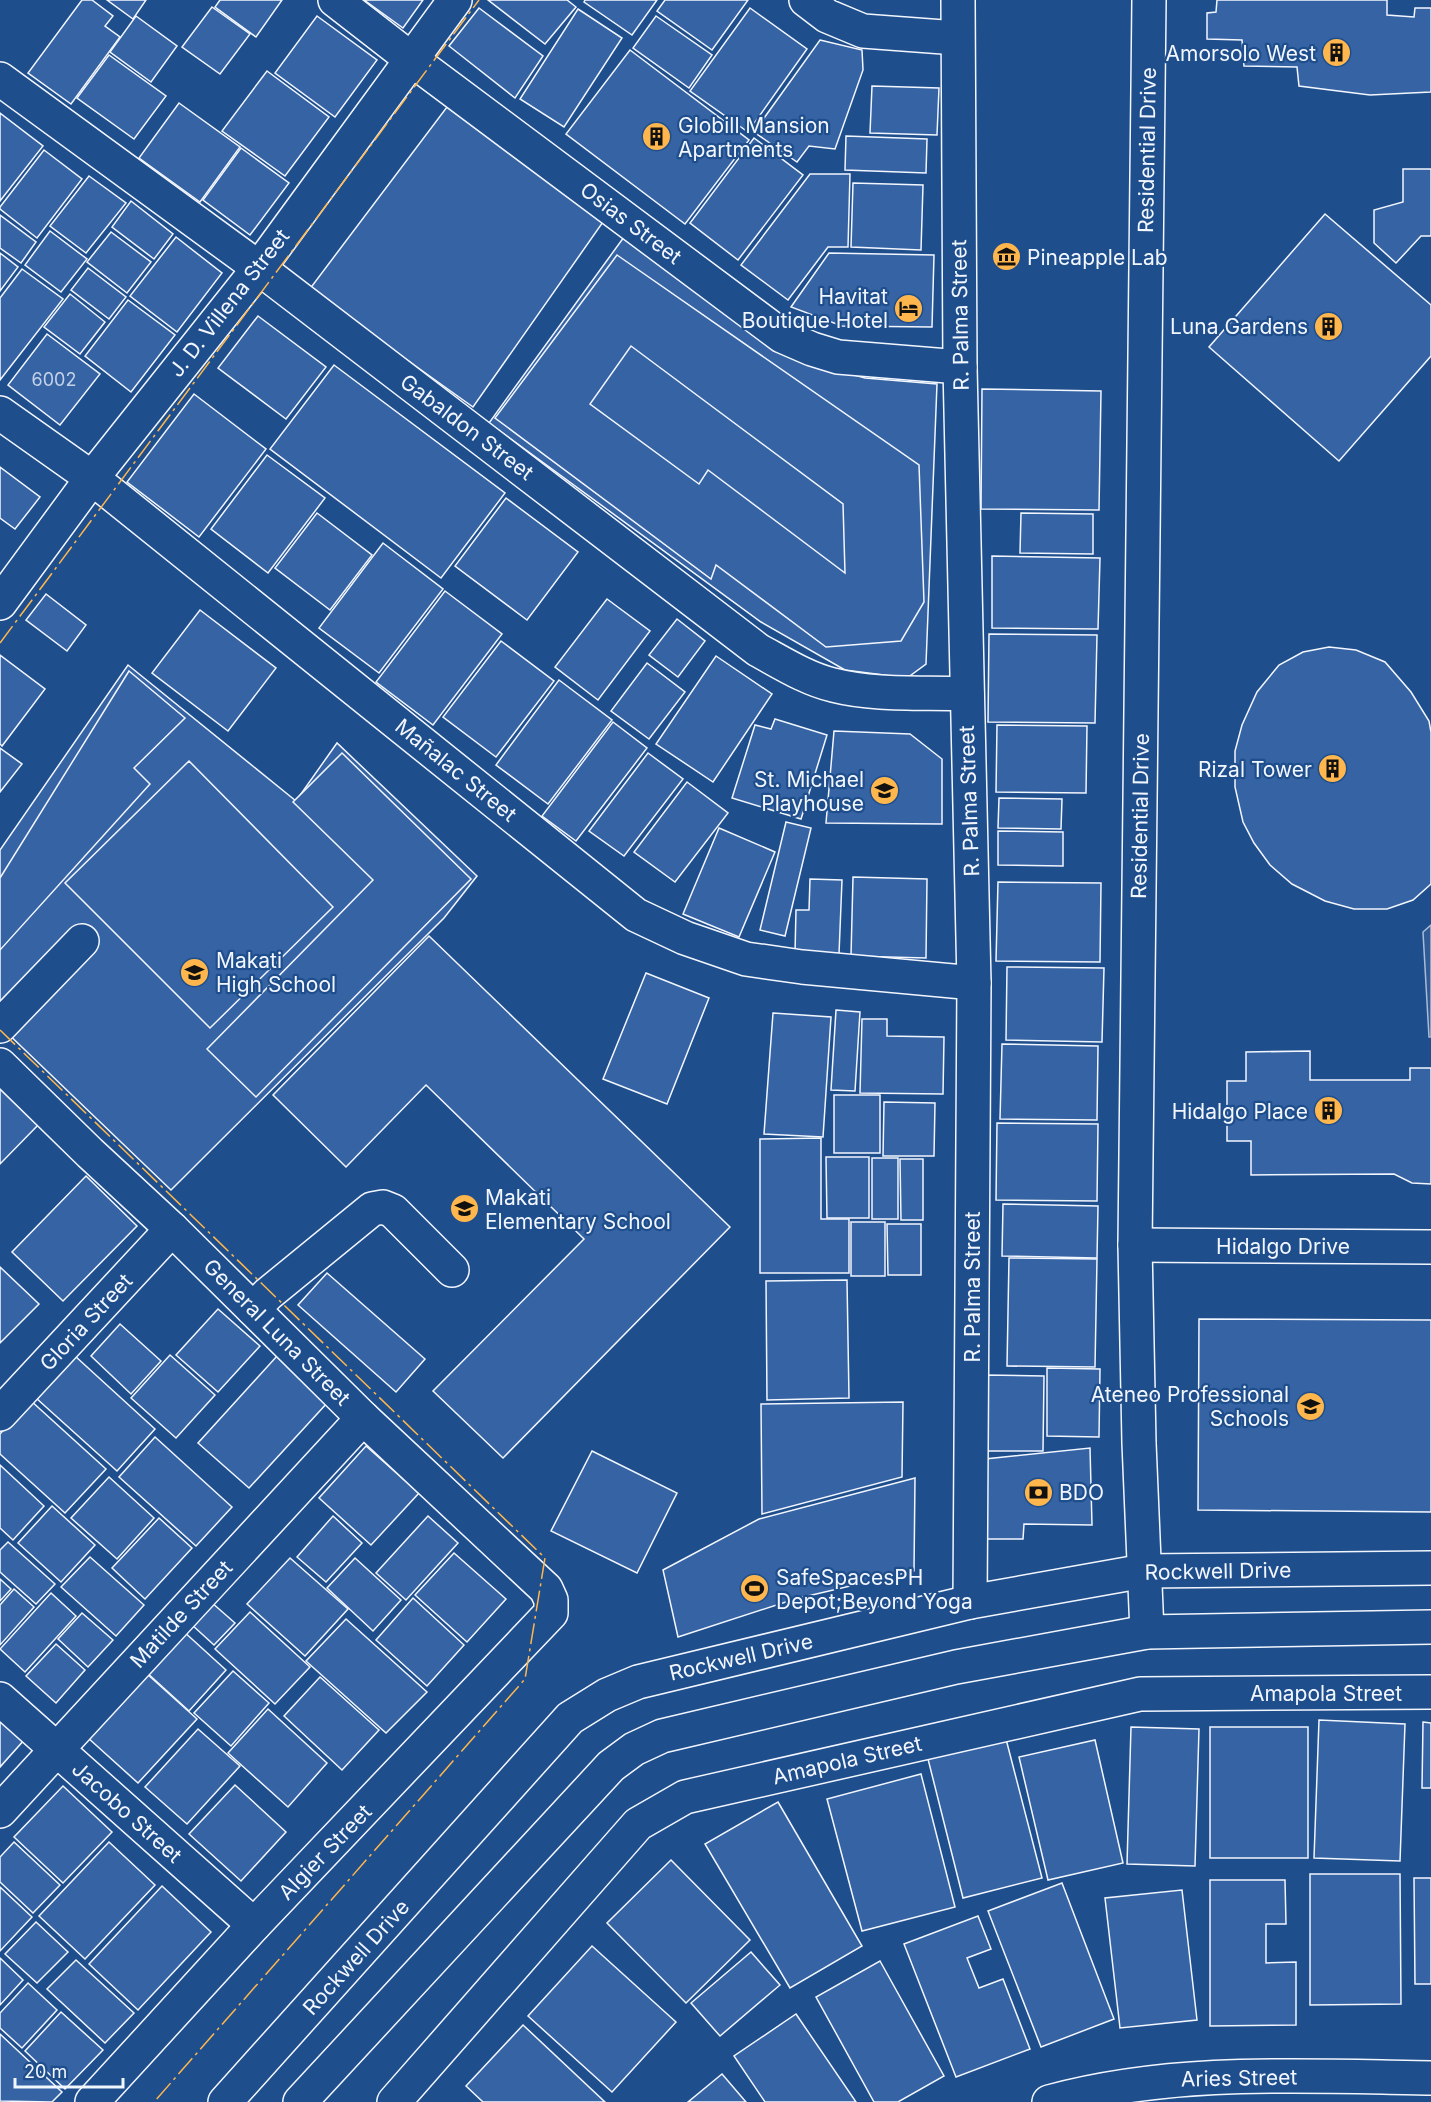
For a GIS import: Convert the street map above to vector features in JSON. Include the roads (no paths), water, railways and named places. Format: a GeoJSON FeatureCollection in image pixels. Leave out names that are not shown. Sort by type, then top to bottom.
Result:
{"type":"FeatureCollection","features":[{"type":"Feature","properties":{"kind":"street","name":"Osias Street"},"geometry":{"type":"LineString","coordinates":[[335,0],[782,336],[838,357],[960,367]]}},
{"type":"Feature","properties":{"kind":"street","name":"J. D. Villena Street"},"geometry":{"type":"LineString","coordinates":[[0,603],[92,478],[259,268],[454,0]]}},
{"type":"Feature","properties":{"kind":"street"},"geometry":{"type":"LineString","coordinates":[[806,0],[827,16],[863,31],[957,38]]}},
{"type":"Feature","properties":{"kind":"street","name":"R. Palma Street"},"geometry":{"type":"LineString","coordinates":[[958,0],[960,367],[974,983],[970,1602]]}},
{"type":"Feature","properties":{"kind":"street","name":"Residential Drive"},"geometry":{"type":"LineString","coordinates":[[1147,1632],[1139,1443],[1135,1245],[1149,0]]}},
{"type":"Feature","properties":{"kind":"street","name":"Gabaldon Street"},"geometry":{"type":"LineString","coordinates":[[0,79],[259,268],[758,650],[795,670],[833,685],[877,691],[967,694]]}},
{"type":"Feature","properties":{"kind":"street","name":"Mañalac Street"},"geometry":{"type":"LineString","coordinates":[[0,413],[92,478],[636,915],[685,939],[746,959],[802,967],[974,983]]}},
{"type":"Feature","properties":{"kind":"street"},"geometry":{"type":"LineString","coordinates":[[0,1026],[82,941]]}},
{"type":"Feature","properties":{"kind":"street","name":"General Luna Street"},"geometry":{"type":"LineString","coordinates":[[0,1065],[172,1229],[363,1418],[546,1589],[551,1600]]}},
{"type":"Feature","properties":{"kind":"street"},"geometry":{"type":"LineString","coordinates":[[253,1309],[268,1294],[372,1209],[383,1207],[393,1211],[452,1270]]}},
{"type":"Feature","properties":{"kind":"street","name":"Gloria Street"},"geometry":{"type":"LineString","coordinates":[[1,1411],[172,1229]]}},
{"type":"Feature","properties":{"kind":"street","name":"Hidalgo Drive"},"geometry":{"type":"LineString","coordinates":[[1135,1245],[1431,1247]]}},
{"type":"Feature","properties":{"kind":"street","name":"Matilde Street"},"geometry":{"type":"LineString","coordinates":[[0,1811],[363,1418]]}},
{"type":"Feature","properties":{"kind":"street","name":"Rockwell Drive"},"geometry":{"type":"LineString","coordinates":[[225,2102],[570,1718],[607,1695],[638,1682],[970,1602],[1144,1571],[1431,1568]]}},
{"type":"Feature","properties":{"kind":"street","name":"Algier Street"},"geometry":{"type":"LineString","coordinates":[[92,2102],[254,1925],[551,1613],[551,1600]]}},
{"type":"Feature","properties":{"kind":"street"},"geometry":{"type":"LineString","coordinates":[[300,2102],[611,1766],[634,1749],[662,1736],[956,1667],[1147,1632],[1431,1626]]}},
{"type":"Feature","properties":{"kind":"street","name":"Amapola Street"},"geometry":{"type":"LineString","coordinates":[[394,2102],[638,1824],[686,1797],[1140,1694],[1431,1692]]}},
{"type":"Feature","properties":{"kind":"street","name":"Jacobo Street"},"geometry":{"type":"LineString","coordinates":[[0,1699],[254,1925]]}},
{"type":"Feature","properties":{"kind":"street","name":"Aries Street"},"geometry":{"type":"LineString","coordinates":[[1048,2102],[1146,2082],[1218,2076],[1431,2078]]}},
{"type":"Feature","properties":{"kind":"place","name":"Amorsolo West"},"geometry":{"type":"Point","coordinates":[1337,53]}},
{"type":"Feature","properties":{"kind":"place","name":"Globill Mansion Apartments"},"geometry":{"type":"Point","coordinates":[657,137]}},
{"type":"Feature","properties":{"kind":"place","name":"Pineapple Lab"},"geometry":{"type":"Point","coordinates":[1006,257]}},
{"type":"Feature","properties":{"kind":"place","name":"Havitat Boutique Hotel"},"geometry":{"type":"Point","coordinates":[909,308]}},
{"type":"Feature","properties":{"kind":"place","name":"Luna Gardens"},"geometry":{"type":"Point","coordinates":[1329,326]}},
{"type":"Feature","properties":{"kind":"place","name":"Rizal Tower"},"geometry":{"type":"Point","coordinates":[1333,769]}},
{"type":"Feature","properties":{"kind":"place","name":"St. Michael Playhouse"},"geometry":{"type":"Point","coordinates":[885,791]}},
{"type":"Feature","properties":{"kind":"place","name":"Makati High School"},"geometry":{"type":"Point","coordinates":[195,972]}},
{"type":"Feature","properties":{"kind":"place","name":"Hidalgo Place"},"geometry":{"type":"Point","coordinates":[1329,1111]}},
{"type":"Feature","properties":{"kind":"place","name":"Makati Elementary School"},"geometry":{"type":"Point","coordinates":[464,1209]}},
{"type":"Feature","properties":{"kind":"place","name":"Ateneo Professional Schools"},"geometry":{"type":"Point","coordinates":[1310,1406]}},
{"type":"Feature","properties":{"kind":"place","name":"BDO"},"geometry":{"type":"Point","coordinates":[1038,1492]}},
{"type":"Feature","properties":{"kind":"place","name":"SafeSpacesPH Depot;Beyond Yoga"},"geometry":{"type":"Point","coordinates":[755,1589]}}]}
